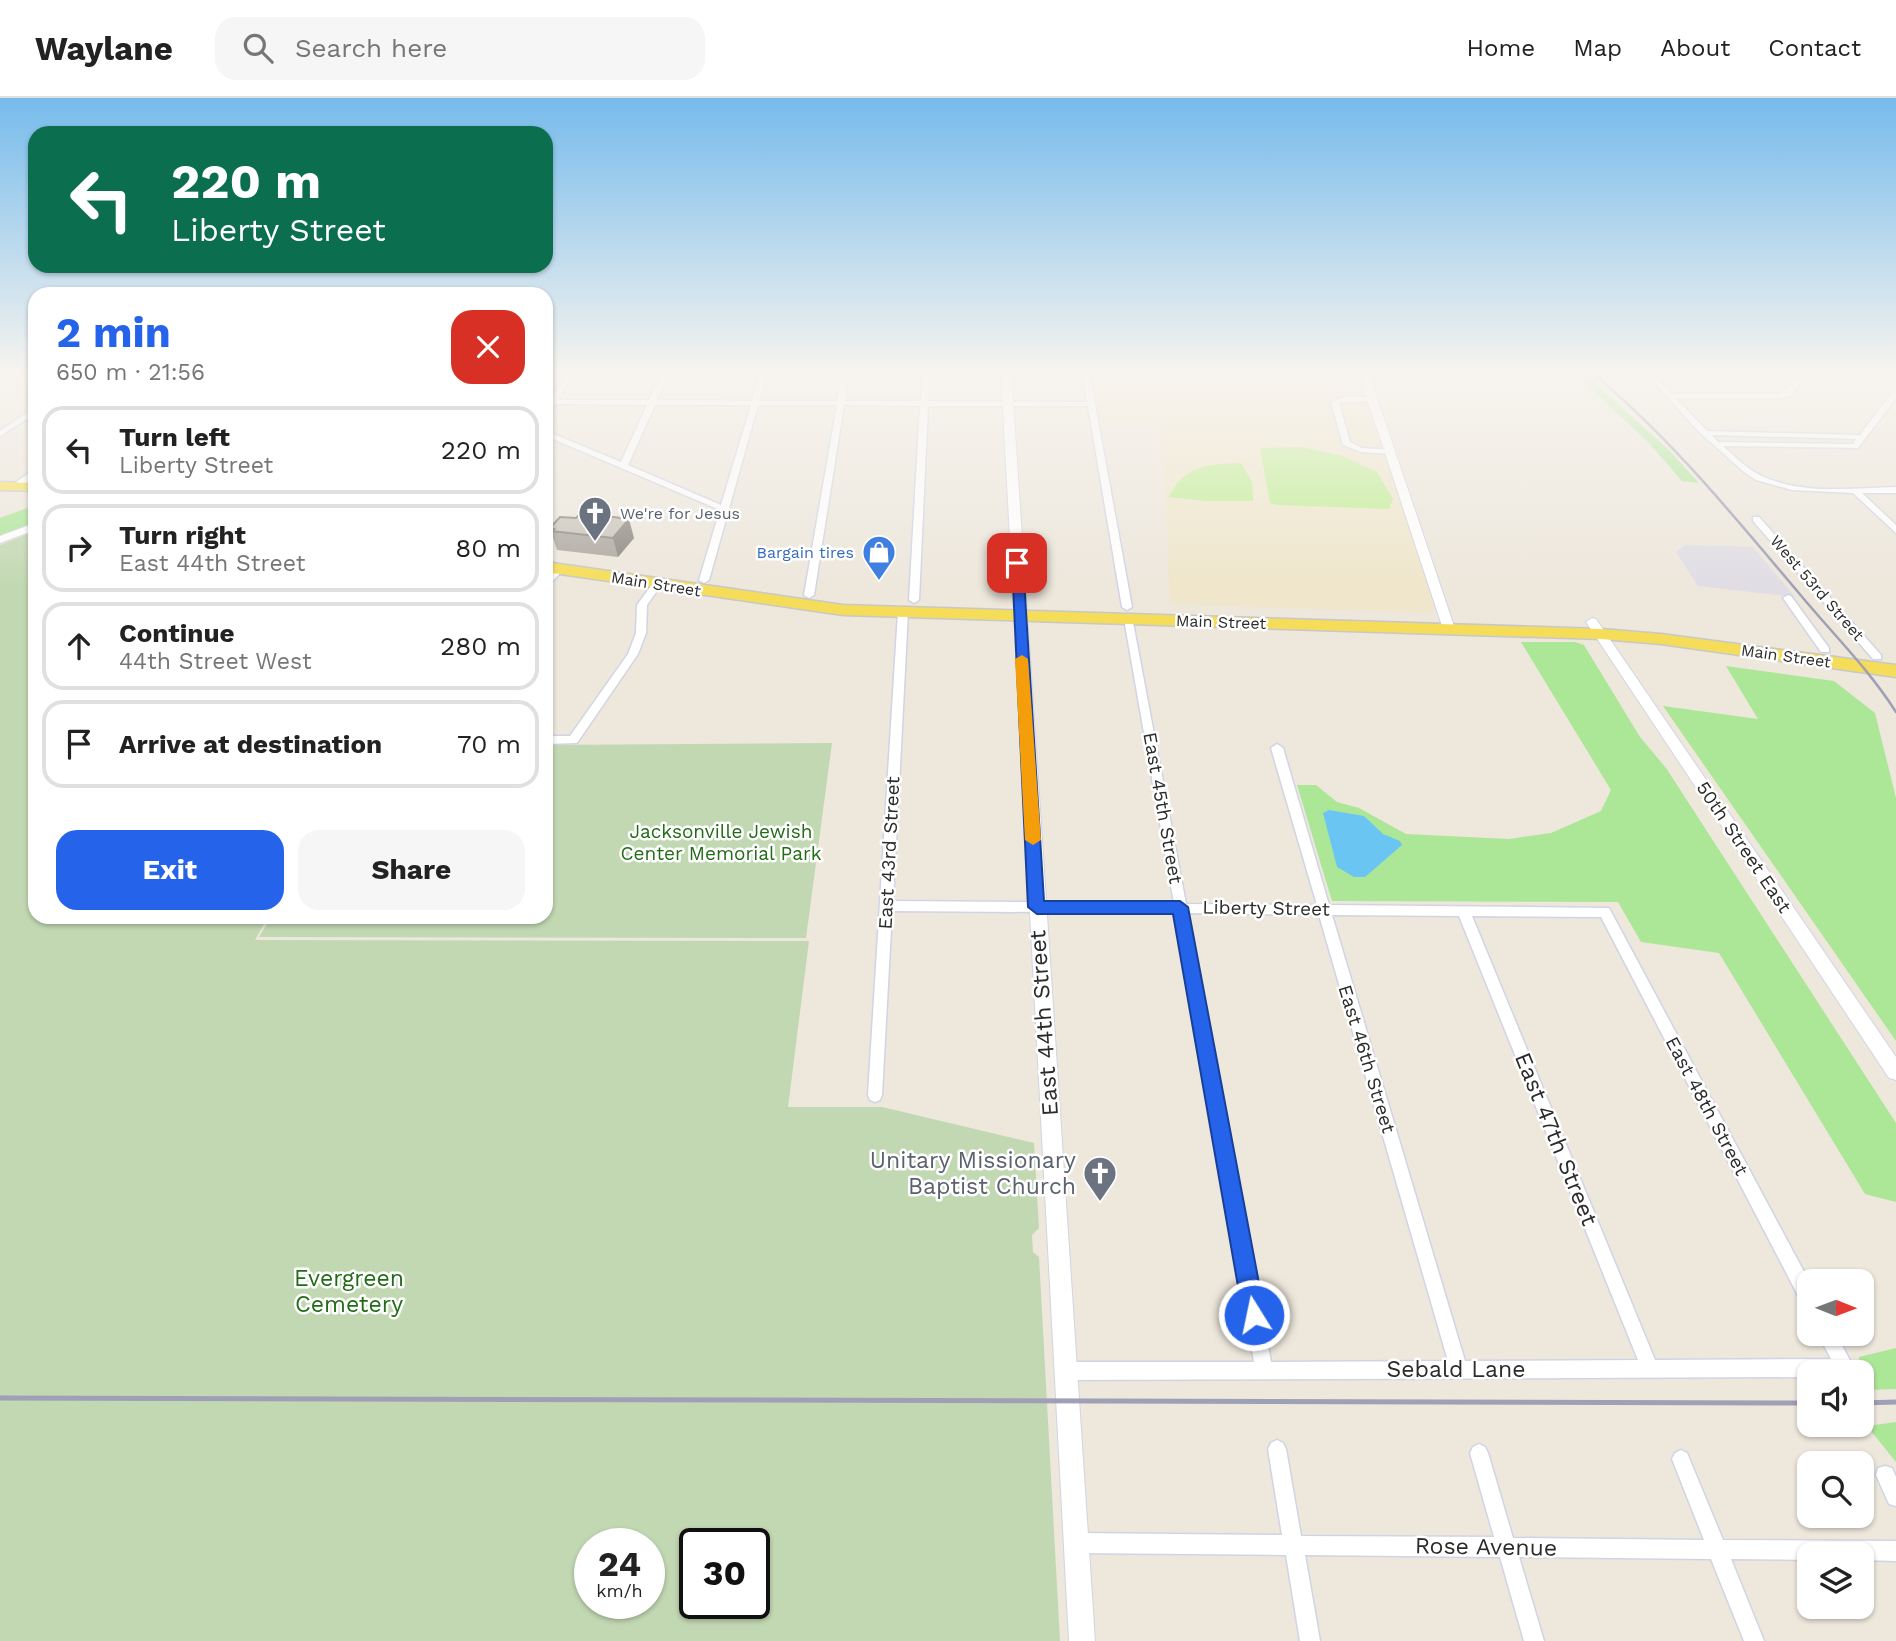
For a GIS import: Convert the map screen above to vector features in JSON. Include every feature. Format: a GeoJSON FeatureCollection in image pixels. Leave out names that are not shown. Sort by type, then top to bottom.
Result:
{"type":"FeatureCollection","features":[{"type":"Feature","properties":{"kind":"main road"},"geometry":{"type":"LineString","coordinates":[[8,486],[28,487]]}},
{"type":"Feature","properties":{"kind":"main road","name":"Main Street"},"geometry":{"type":"LineString","coordinates":[[553,557],[809,595],[909,606]]}},
{"type":"Feature","properties":{"kind":"main road","name":"Main Street"},"geometry":{"type":"LineString","coordinates":[[553,568],[807,607],[909,606],[1596,628],[1650,627],[1896,660]]}},
{"type":"Feature","properties":{"kind":"main road"},"geometry":{"type":"LineString","coordinates":[[581,573],[629,575],[690,583],[704,580]]}},
{"type":"Feature","properties":{"kind":"main road","name":"Main Street"},"geometry":{"type":"LineString","coordinates":[[1596,628],[1896,671]]}},
{"type":"Feature","properties":{"kind":"street"},"geometry":{"type":"LineString","coordinates":[[569,443],[724,509]]}},
{"type":"Feature","properties":{"kind":"street"},"geometry":{"type":"LineString","coordinates":[[623,466],[634,443]]}},
{"type":"Feature","properties":{"kind":"street"},"geometry":{"type":"LineString","coordinates":[[704,580],[743,443]]}},
{"type":"Feature","properties":{"kind":"street"},"geometry":{"type":"LineString","coordinates":[[809,595],[834,443]]}},
{"type":"Feature","properties":{"kind":"street","name":"East 43rd Street"},"geometry":{"type":"LineString","coordinates":[[876,1095],[886,906],[921,443]]}},
{"type":"Feature","properties":{"kind":"street","name":"East 44th Street"},"geometry":{"type":"LineString","coordinates":[[1010,443],[1082,1641]]}},
{"type":"Feature","properties":{"kind":"street","name":"East 45th Street"},"geometry":{"type":"LineString","coordinates":[[1098,443],[1264,1370]]}},
{"type":"Feature","properties":{"kind":"street"},"geometry":{"type":"LineString","coordinates":[[1346,443],[1361,450],[1390,452]]}},
{"type":"Feature","properties":{"kind":"street"},"geometry":{"type":"LineString","coordinates":[[1387,443],[1447,623]]}},
{"type":"Feature","properties":{"kind":"street"},"geometry":{"type":"LineString","coordinates":[[1718,444],[1851,447],[1858,443]]}},
{"type":"Feature","properties":{"kind":"street"},"geometry":{"type":"LineString","coordinates":[[1718,444],[1740,466],[1759,478],[1801,488],[1896,491]]}},
{"type":"Feature","properties":{"kind":"street"},"geometry":{"type":"LineString","coordinates":[[8,486],[28,476]]}},
{"type":"Feature","properties":{"kind":"street"},"geometry":{"type":"LineString","coordinates":[[1854,490],[1896,530]]}},
{"type":"Feature","properties":{"kind":"street","name":"West 53rd Street"},"geometry":{"type":"LineString","coordinates":[[1756,519],[1877,657]]}},
{"type":"Feature","properties":{"kind":"street"},"geometry":{"type":"LineString","coordinates":[[0,540],[28,529]]}},
{"type":"Feature","properties":{"kind":"street"},"geometry":{"type":"LineString","coordinates":[[553,740],[573,740],[633,654],[641,633],[642,605],[657,584]]}},
{"type":"Feature","properties":{"kind":"street"},"geometry":{"type":"LineString","coordinates":[[1788,598],[1825,650]]}},
{"type":"Feature","properties":{"kind":"street","name":"50th Street East"},"geometry":{"type":"LineString","coordinates":[[1596,628],[1896,1072]]}},
{"type":"Feature","properties":{"kind":"street","name":"East 46th Street"},"geometry":{"type":"LineString","coordinates":[[1277,748],[1459,1369]]}},
{"type":"Feature","properties":{"kind":"street","name":"Liberty Street"},"geometry":{"type":"LineString","coordinates":[[886,906],[1605,912]]}},
{"type":"Feature","properties":{"kind":"street","name":"East 47th Street"},"geometry":{"type":"LineString","coordinates":[[1463,910],[1649,1367]]}},
{"type":"Feature","properties":{"kind":"street","name":"East 48th Street"},"geometry":{"type":"LineString","coordinates":[[1605,912],[1797,1276]]}},
{"type":"Feature","properties":{"kind":"street","name":"Sebald Lane"},"geometry":{"type":"LineString","coordinates":[[1066,1371],[1845,1368],[1833,1346]]}},
{"type":"Feature","properties":{"kind":"street"},"geometry":{"type":"LineString","coordinates":[[1278,1449],[1310,1641]]}},
{"type":"Feature","properties":{"kind":"street"},"geometry":{"type":"LineString","coordinates":[[1479,1453],[1534,1641]]}},
{"type":"Feature","properties":{"kind":"street"},"geometry":{"type":"LineString","coordinates":[[1681,1459],[1754,1641]]}},
{"type":"Feature","properties":{"kind":"street"},"geometry":{"type":"LineString","coordinates":[[1885,1475],[1896,1497]]}},
{"type":"Feature","properties":{"kind":"street","name":"Rose Avenue"},"geometry":{"type":"LineString","coordinates":[[1076,1544],[1896,1551]]}},
{"type":"Feature","properties":{"kind":"shaded area"},"geometry":{"type":"Polygon","coordinates":[[[1159,443],[1383,443],[1436,606],[1434,610],[1430,613],[1170,604],[1164,464],[1159,443]]]}},
{"type":"Feature","properties":{"kind":"shaded area"},"geometry":{"type":"Polygon","coordinates":[[[1685,545],[1753,547],[1795,597],[1698,586],[1676,552],[1685,545]]]}},
{"type":"Feature","properties":{"kind":"green space"},"geometry":{"type":"Polygon","coordinates":[[[1649,443],[1661,443],[1699,483],[1682,481],[1649,443]]]}},
{"type":"Feature","properties":{"kind":"green space"},"geometry":{"type":"Polygon","coordinates":[[[1302,447],[1342,456],[1377,472],[1393,499],[1389,509],[1270,503],[1260,448],[1302,447]]]}},
{"type":"Feature","properties":{"kind":"green space"},"geometry":{"type":"Polygon","coordinates":[[[1241,463],[1252,482],[1253,501],[1206,501],[1169,497],[1182,478],[1198,468],[1241,463]]]}},
{"type":"Feature","properties":{"kind":"green space"},"geometry":{"type":"Polygon","coordinates":[[[28,508],[28,527],[0,538],[0,518],[28,508]]]}},
{"type":"Feature","properties":{"kind":"green space","name":"Evergreen Cemetery"},"geometry":{"type":"Polygon","coordinates":[[[28,534],[28,924],[264,924],[255,940],[809,941],[788,1107],[882,1107],[1034,1143],[1039,1228],[1032,1235],[1033,1252],[1039,1257],[1060,1641],[0,1641],[0,545],[28,534]]]}},
{"type":"Feature","properties":{"kind":"green space"},"geometry":{"type":"Polygon","coordinates":[[[1521,642],[1575,642],[1584,645],[1640,737],[1666,768],[1896,1123],[1896,1202],[1865,1194],[1719,953],[1641,942],[1618,902],[1332,901],[1297,785],[1316,785],[1337,802],[1359,808],[1406,834],[1509,839],[1551,833],[1601,811],[1611,790],[1521,642]]]}},
{"type":"Feature","properties":{"kind":"green space"},"geometry":{"type":"Polygon","coordinates":[[[1726,666],[1834,681],[1875,713],[1896,798],[1896,1041],[1663,706],[1758,719],[1726,666]]]}},
{"type":"Feature","properties":{"kind":"green space","name":"Jacksonville Jewish Center Memorial Park"},"geometry":{"type":"Polygon","coordinates":[[[832,743],[806,938],[259,937],[267,924],[553,924],[553,745],[832,743]]]}},
{"type":"Feature","properties":{"kind":"green space"},"geometry":{"type":"Polygon","coordinates":[[[1896,1348],[1896,1389],[1874,1390],[1874,1360],[1859,1360],[1859,1357],[1896,1348]]]}},
{"type":"Feature","properties":{"kind":"green space"},"geometry":{"type":"Polygon","coordinates":[[[1896,1422],[1896,1462],[1874,1435],[1874,1425],[1896,1422]]]}},
{"type":"Feature","properties":{"kind":"water"},"geometry":{"type":"Polygon","coordinates":[[[1329,810],[1364,816],[1383,834],[1400,841],[1402,845],[1365,877],[1354,877],[1337,867],[1323,813],[1329,810]]]}},
{"type":"Feature","properties":{"kind":"building"},"geometry":{"type":"Polygon","coordinates":[[[581,513],[629,519],[613,538],[553,531],[553,525],[560,517],[576,518],[581,513]]]}},
{"type":"Feature","properties":{"kind":"railway"},"geometry":{"type":"LineString","coordinates":[[1667,443],[1861,665],[1896,712]]}},
{"type":"Feature","properties":{"kind":"railway"},"geometry":{"type":"LineString","coordinates":[[0,1398],[1797,1403]]}},
{"type":"Feature","properties":{"kind":"railway"},"geometry":{"type":"LineString","coordinates":[[1874,1403],[1896,1402]]}},
{"type":"Feature","properties":{"kind":"slow traffic"},"geometry":{"type":"LineString","coordinates":[[1022,659],[1033,840]]}},
{"type":"Feature","properties":{"kind":"place","name":"We're for Jesus"},"geometry":{"type":"Point","coordinates":[595,543]}},
{"type":"Feature","properties":{"kind":"place","name":"Bargain tires"},"geometry":{"type":"Point","coordinates":[879,582]}},
{"type":"Feature","properties":{"kind":"place","name":"Unitary Missionary Baptist Church"},"geometry":{"type":"Point","coordinates":[1100,1203]}},
{"type":"Feature","properties":{"kind":"route"},"geometry":{"type":"LineString","coordinates":[[1017,563],[1037,907],[1180,907],[1254,1315]]}}]}
